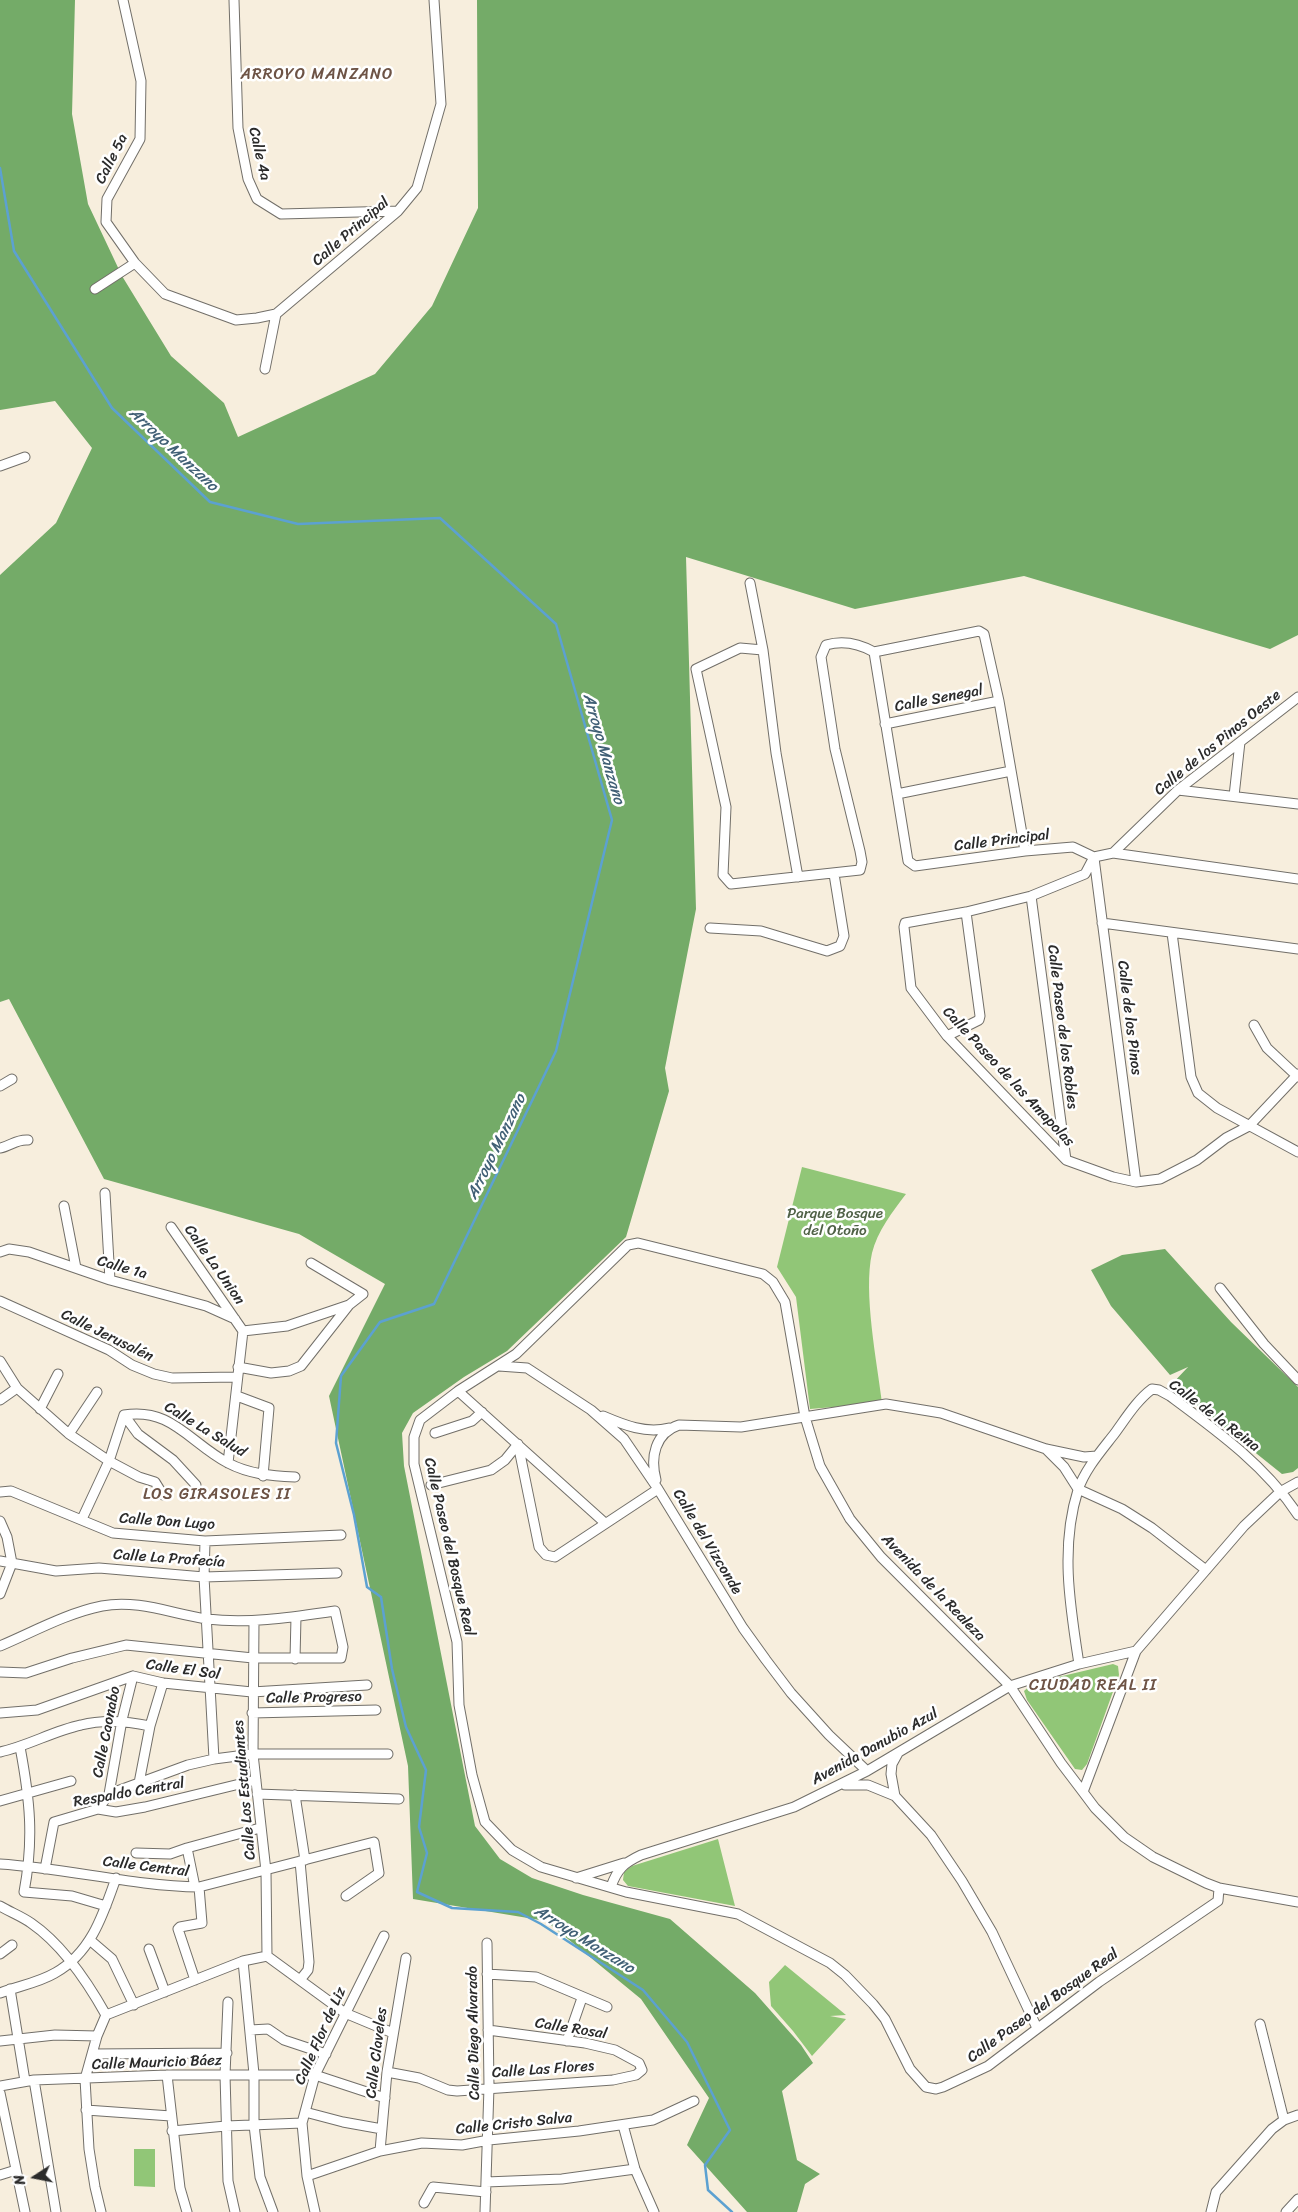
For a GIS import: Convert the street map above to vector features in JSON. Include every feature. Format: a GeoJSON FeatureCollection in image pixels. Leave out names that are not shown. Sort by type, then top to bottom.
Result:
{"type":"FeatureCollection","features":[{"type":"Feature","properties":{"kind":"street","name":"Calle 5a"},"geometry":{"type":"LineString","coordinates":[[123,0],[141,81],[140,139],[106,198],[106,222],[135,263]]}},
{"type":"Feature","properties":{"kind":"street","name":"Calle 4a"},"geometry":{"type":"LineString","coordinates":[[234,0],[238,128],[248,179],[257,199],[281,214],[398,210]]}},
{"type":"Feature","properties":{"kind":"street","name":"Calle Principal"},"geometry":{"type":"LineString","coordinates":[[135,263],[165,294],[236,320],[258,318],[276,314],[398,210],[417,188],[441,104],[434,0]]}},
{"type":"Feature","properties":{"kind":"street"},"geometry":{"type":"LineString","coordinates":[[95,289],[135,263]]}},
{"type":"Feature","properties":{"kind":"street"},"geometry":{"type":"LineString","coordinates":[[265,369],[276,314]]}},
{"type":"Feature","properties":{"kind":"street"},"geometry":{"type":"LineString","coordinates":[[0,466],[26,457]]}},
{"type":"Feature","properties":{"kind":"street"},"geometry":{"type":"LineString","coordinates":[[750,584],[763,650],[776,753],[798,877]]}},
{"type":"Feature","properties":{"kind":"street"},"geometry":{"type":"LineString","coordinates":[[763,650],[740,648],[696,669],[726,807],[723,875],[731,884],[860,870],[862,862],[835,749],[821,657],[826,645],[838,641],[863,646],[874,652],[979,631],[984,634],[999,701],[1025,851]]}},
{"type":"Feature","properties":{"kind":"street"},"geometry":{"type":"LineString","coordinates":[[874,652],[897,794],[1012,771]]}},
{"type":"Feature","properties":{"kind":"street","name":"Calle de los Pinos Oeste"},"geometry":{"type":"LineString","coordinates":[[1113,853],[1178,790],[1298,696]]}},
{"type":"Feature","properties":{"kind":"street","name":"Calle Senegal"},"geometry":{"type":"LineString","coordinates":[[885,724],[999,701]]}},
{"type":"Feature","properties":{"kind":"street"},"geometry":{"type":"LineString","coordinates":[[1234,796],[1240,742]]}},
{"type":"Feature","properties":{"kind":"street"},"geometry":{"type":"LineString","coordinates":[[1178,790],[1298,804]]}},
{"type":"Feature","properties":{"kind":"street","name":"Calle Principal"},"geometry":{"type":"LineString","coordinates":[[897,794],[908,861],[911,865],[1025,851],[1073,848],[1094,857]]}},
{"type":"Feature","properties":{"kind":"street"},"geometry":{"type":"LineString","coordinates":[[1094,857],[1113,853],[1298,879]]}},
{"type":"Feature","properties":{"kind":"street","name":"Calle Paseo de las Amapolas"},"geometry":{"type":"LineString","coordinates":[[1094,857],[1085,874],[1032,896],[966,912],[908,921],[904,927],[911,988],[947,1036],[1066,1160],[1113,1177],[1136,1182],[1160,1179],[1197,1160],[1226,1138],[1249,1126],[1298,1076]]}},
{"type":"Feature","properties":{"kind":"street","name":"Calle de los Pinos"},"geometry":{"type":"LineString","coordinates":[[1094,857],[1136,1182]]}},
{"type":"Feature","properties":{"kind":"street"},"geometry":{"type":"LineString","coordinates":[[710,928],[760,931],[827,951],[840,946],[844,936],[834,874]]}},
{"type":"Feature","properties":{"kind":"street","name":"Calle Paseo de los Robles"},"geometry":{"type":"LineString","coordinates":[[1032,896],[1066,1160]]}},
{"type":"Feature","properties":{"kind":"street"},"geometry":{"type":"LineString","coordinates":[[947,1036],[979,1020],[980,1016],[966,912]]}},
{"type":"Feature","properties":{"kind":"street"},"geometry":{"type":"LineString","coordinates":[[1102,923],[1298,949]]}},
{"type":"Feature","properties":{"kind":"street"},"geometry":{"type":"LineString","coordinates":[[1172,933],[1191,1077],[1198,1093],[1217,1108],[1298,1152]]}},
{"type":"Feature","properties":{"kind":"street"},"geometry":{"type":"LineString","coordinates":[[1254,1025],[1267,1048],[1298,1076]]}},
{"type":"Feature","properties":{"kind":"street"},"geometry":{"type":"LineString","coordinates":[[0,1086],[12,1079]]}},
{"type":"Feature","properties":{"kind":"street"},"geometry":{"type":"LineString","coordinates":[[0,1148],[8,1147],[18,1139],[28,1140]]}},
{"type":"Feature","properties":{"kind":"street"},"geometry":{"type":"LineString","coordinates":[[105,1193],[110,1280]]}},
{"type":"Feature","properties":{"kind":"street"},"geometry":{"type":"LineString","coordinates":[[64,1206],[76,1268]]}},
{"type":"Feature","properties":{"kind":"street","name":"Calle La Union"},"geometry":{"type":"LineString","coordinates":[[171,1227],[243,1331]]}},
{"type":"Feature","properties":{"kind":"street","name":"Calle Paseo del Bosque Real"},"geometry":{"type":"LineString","coordinates":[[638,1243],[628,1245],[522,1348],[498,1366],[458,1390],[420,1420],[414,1437],[414,1464],[457,1642],[459,1704],[472,1775],[485,1822],[512,1850],[541,1867],[611,1888],[738,1914],[830,1963],[846,1975],[885,2019],[910,2069],[926,2087],[936,2089],[988,2066],[1099,1982],[1218,1901],[1219,1888]]}},
{"type":"Feature","properties":{"kind":"street","name":"Avenida de la Realeza"},"geometry":{"type":"LineString","coordinates":[[638,1243],[763,1274],[773,1282],[783,1295],[788,1314],[805,1417],[820,1466],[850,1519],[887,1563],[1010,1686],[1061,1762],[1108,1822],[1142,1851],[1219,1888],[1298,1902]]}},
{"type":"Feature","properties":{"kind":"street","name":"Calle 1a"},"geometry":{"type":"LineString","coordinates":[[0,1252],[8,1249],[29,1252],[110,1280],[206,1306],[235,1319]]}},
{"type":"Feature","properties":{"kind":"street"},"geometry":{"type":"LineString","coordinates":[[238,1367],[271,1373],[288,1371],[301,1366],[349,1305],[363,1294],[311,1263]]}},
{"type":"Feature","properties":{"kind":"street"},"geometry":{"type":"LineString","coordinates":[[1220,1288],[1264,1344],[1298,1380]]}},
{"type":"Feature","properties":{"kind":"street","name":"Calle Jerusalén"},"geometry":{"type":"LineString","coordinates":[[0,1301],[109,1350],[132,1366],[154,1374],[172,1378],[237,1377]]}},
{"type":"Feature","properties":{"kind":"street"},"geometry":{"type":"LineString","coordinates":[[228,1463],[243,1331],[287,1326],[349,1305]]}},
{"type":"Feature","properties":{"kind":"street"},"geometry":{"type":"LineString","coordinates":[[522,1348],[527,1368]]}},
{"type":"Feature","properties":{"kind":"street"},"geometry":{"type":"LineString","coordinates":[[0,1361],[17,1388],[69,1434],[109,1461],[139,1477],[155,1482],[164,1495]]}},
{"type":"Feature","properties":{"kind":"street","name":"Calle del Vizconde"},"geometry":{"type":"LineString","coordinates":[[498,1366],[527,1368],[591,1410],[624,1439],[658,1489],[744,1628],[771,1667],[791,1693],[829,1735],[867,1771]]}},
{"type":"Feature","properties":{"kind":"street"},"geometry":{"type":"LineString","coordinates":[[40,1409],[58,1374]]}},
{"type":"Feature","properties":{"kind":"street"},"geometry":{"type":"LineString","coordinates":[[0,1400],[17,1388]]}},
{"type":"Feature","properties":{"kind":"street"},"geometry":{"type":"LineString","coordinates":[[458,1390],[605,1523]]}},
{"type":"Feature","properties":{"kind":"street","name":"Calle de la Reina"},"geometry":{"type":"LineString","coordinates":[[1079,1664],[1068,1590],[1067,1558],[1070,1525],[1078,1489],[1097,1456],[1147,1393],[1152,1390],[1159,1390],[1187,1408],[1268,1477],[1298,1515]]}},
{"type":"Feature","properties":{"kind":"street"},"geometry":{"type":"LineString","coordinates":[[69,1434],[97,1392]]}},
{"type":"Feature","properties":{"kind":"street"},"geometry":{"type":"LineString","coordinates":[[237,1396],[269,1408],[263,1476]]}},
{"type":"Feature","properties":{"kind":"street"},"geometry":{"type":"LineString","coordinates":[[591,1410],[626,1426],[660,1430],[679,1425],[741,1427],[886,1404],[942,1413],[1046,1449],[1084,1457],[1097,1456]]}},
{"type":"Feature","properties":{"kind":"street","name":"Calle La Salud"},"geometry":{"type":"LineString","coordinates":[[124,1414],[140,1412],[172,1424],[228,1463],[263,1476],[295,1477]]}},
{"type":"Feature","properties":{"kind":"street"},"geometry":{"type":"LineString","coordinates":[[435,1433],[472,1420],[482,1412]]}},
{"type":"Feature","properties":{"kind":"street"},"geometry":{"type":"LineString","coordinates":[[82,1519],[109,1461],[124,1414]]}},
{"type":"Feature","properties":{"kind":"street"},"geometry":{"type":"LineString","coordinates":[[124,1414],[138,1434],[172,1460],[196,1485]]}},
{"type":"Feature","properties":{"kind":"street"},"geometry":{"type":"LineString","coordinates":[[518,1444],[539,1547],[546,1555],[555,1557],[658,1489],[654,1468],[656,1444],[664,1433],[679,1425]]}},
{"type":"Feature","properties":{"kind":"street"},"geometry":{"type":"LineString","coordinates":[[431,1485],[491,1470],[505,1460],[518,1444]]}},
{"type":"Feature","properties":{"kind":"street"},"geometry":{"type":"LineString","coordinates":[[1046,1449],[1064,1467],[1078,1489],[1122,1509],[1152,1528],[1206,1570]]}},
{"type":"Feature","properties":{"kind":"street"},"geometry":{"type":"LineString","coordinates":[[1083,1792],[1136,1651],[1244,1526],[1280,1492],[1298,1482]]}},
{"type":"Feature","properties":{"kind":"street","name":"Calle Don Lugo"},"geometry":{"type":"LineString","coordinates":[[0,1492],[11,1491],[113,1533],[205,1541],[341,1535]]}},
{"type":"Feature","properties":{"kind":"street"},"geometry":{"type":"LineString","coordinates":[[0,1521],[7,1538],[12,1563],[0,1594]]}},
{"type":"Feature","properties":{"kind":"street"},"geometry":{"type":"LineString","coordinates":[[205,1541],[204,1577],[208,1619],[209,1688],[214,1759]]}},
{"type":"Feature","properties":{"kind":"street","name":"Calle La Profecía"},"geometry":{"type":"LineString","coordinates":[[0,1561],[56,1571],[99,1568],[204,1577],[336,1573]]}},
{"type":"Feature","properties":{"kind":"street"},"geometry":{"type":"LineString","coordinates":[[0,1646],[67,1617],[103,1606],[130,1604],[208,1619],[254,1621],[335,1611],[343,1647],[341,1658],[296,1659],[253,1658],[126,1646],[72,1658],[26,1673],[0,1672]]}},
{"type":"Feature","properties":{"kind":"street"},"geometry":{"type":"LineString","coordinates":[[296,1617],[296,1659]]}},
{"type":"Feature","properties":{"kind":"street","name":"Calle Los Estudiantes"},"geometry":{"type":"LineString","coordinates":[[254,1621],[253,1754],[266,1871],[267,1956]]}},
{"type":"Feature","properties":{"kind":"street","name":"Avenida Danubio Azul"},"geometry":{"type":"LineString","coordinates":[[624,1863],[641,1855],[772,1815],[839,1786],[1010,1686],[1079,1664],[1136,1651]]}},
{"type":"Feature","properties":{"kind":"street","name":"Calle El Sol"},"geometry":{"type":"LineString","coordinates":[[0,1713],[37,1710],[133,1676],[163,1682],[252,1692],[367,1685]]}},
{"type":"Feature","properties":{"kind":"street","name":"Calle Caonabo"},"geometry":{"type":"LineString","coordinates":[[109,1794],[122,1720],[133,1676]]}},
{"type":"Feature","properties":{"kind":"street"},"geometry":{"type":"LineString","coordinates":[[139,1783],[150,1726],[163,1682]]}},
{"type":"Feature","properties":{"kind":"street","name":"Calle Progreso"},"geometry":{"type":"LineString","coordinates":[[252,1712],[376,1710]]}},
{"type":"Feature","properties":{"kind":"street"},"geometry":{"type":"LineString","coordinates":[[0,1752],[20,1748],[81,1725],[122,1720],[150,1726]]}},
{"type":"Feature","properties":{"kind":"street"},"geometry":{"type":"LineString","coordinates":[[20,1748],[29,1794],[31,1837],[29,1866],[24,1892],[72,1896],[106,1906]]}},
{"type":"Feature","properties":{"kind":"street"},"geometry":{"type":"LineString","coordinates":[[895,1796],[890,1774],[892,1764],[898,1752]]}},
{"type":"Feature","properties":{"kind":"street"},"geometry":{"type":"LineString","coordinates":[[98,1809],[109,1794],[188,1765],[214,1759],[253,1754],[388,1754]]}},
{"type":"Feature","properties":{"kind":"street","name":"Respaldo Central"},"geometry":{"type":"LineString","coordinates":[[45,1869],[54,1822],[98,1809],[116,1812],[145,1807],[256,1780]]}},
{"type":"Feature","properties":{"kind":"street"},"geometry":{"type":"LineString","coordinates":[[0,1801],[71,1781]]}},
{"type":"Feature","properties":{"kind":"street"},"geometry":{"type":"LineString","coordinates":[[839,1786],[868,1785],[895,1796],[931,1835],[992,1932],[1037,2028]]}},
{"type":"Feature","properties":{"kind":"street"},"geometry":{"type":"LineString","coordinates":[[257,1794],[399,1799]]}},
{"type":"Feature","properties":{"kind":"street"},"geometry":{"type":"LineString","coordinates":[[294,1794],[303,1860],[309,1962],[308,1970],[300,1980]]}},
{"type":"Feature","properties":{"kind":"street"},"geometry":{"type":"LineString","coordinates":[[136,1853],[170,1854],[260,1828]]}},
{"type":"Feature","properties":{"kind":"street","name":"Calle Central"},"geometry":{"type":"LineString","coordinates":[[0,1864],[29,1866],[171,1887],[197,1887],[374,1842],[379,1873],[346,1896]]}},
{"type":"Feature","properties":{"kind":"street"},"geometry":{"type":"LineString","coordinates":[[187,1848],[197,1887],[202,1923],[180,1926],[178,1929],[195,1980]]}},
{"type":"Feature","properties":{"kind":"street"},"geometry":{"type":"LineString","coordinates":[[576,1878],[624,1863]]}},
{"type":"Feature","properties":{"kind":"street"},"geometry":{"type":"LineString","coordinates":[[611,1888],[616,1873],[624,1863]]}},
{"type":"Feature","properties":{"kind":"street"},"geometry":{"type":"LineString","coordinates":[[0,1993],[54,1974],[72,1962],[91,1941],[116,1878]]}},
{"type":"Feature","properties":{"kind":"street"},"geometry":{"type":"LineString","coordinates":[[0,1906],[38,1928],[72,1962],[106,2014]]}},
{"type":"Feature","properties":{"kind":"street","name":"Calle Flor de Liz"},"geometry":{"type":"LineString","coordinates":[[315,2212],[307,2176],[302,2123],[315,2075],[384,1936]]}},
{"type":"Feature","properties":{"kind":"street"},"geometry":{"type":"LineString","coordinates":[[91,1941],[112,1959],[134,2004]]}},
{"type":"Feature","properties":{"kind":"street","name":"Calle Diego Alvarado"},"geometry":{"type":"LineString","coordinates":[[485,2212],[489,2140],[486,1942]]}},
{"type":"Feature","properties":{"kind":"street"},"geometry":{"type":"LineString","coordinates":[[0,1954],[12,1945]]}},
{"type":"Feature","properties":{"kind":"street"},"geometry":{"type":"LineString","coordinates":[[149,1949],[165,1992]]}},
{"type":"Feature","properties":{"kind":"street"},"geometry":{"type":"LineString","coordinates":[[101,2212],[92,2168],[85,2079],[97,2036],[106,2014],[243,1961],[267,1956],[345,2013],[393,2033]]}},
{"type":"Feature","properties":{"kind":"street","name":"Calle Claveles"},"geometry":{"type":"LineString","coordinates":[[380,2151],[387,2072],[406,1958]]}},
{"type":"Feature","properties":{"kind":"street"},"geometry":{"type":"LineString","coordinates":[[243,1961],[254,2074],[254,2126],[260,2177],[273,2212]]}},
{"type":"Feature","properties":{"kind":"street"},"geometry":{"type":"LineString","coordinates":[[487,1974],[536,1977],[607,2008]]}},
{"type":"Feature","properties":{"kind":"street"},"geometry":{"type":"LineString","coordinates":[[10,1990],[18,2039],[30,2081],[56,2212]]}},
{"type":"Feature","properties":{"kind":"street"},"geometry":{"type":"LineString","coordinates":[[567,2042],[582,1998]]}},
{"type":"Feature","properties":{"kind":"street"},"geometry":{"type":"LineString","coordinates":[[228,2002],[225,2075],[226,2126],[228,2181],[235,2212]]}},
{"type":"Feature","properties":{"kind":"street"},"geometry":{"type":"LineString","coordinates":[[1260,2024],[1284,2120]]}},
{"type":"Feature","properties":{"kind":"street"},"geometry":{"type":"LineString","coordinates":[[250,2030],[268,2029],[284,2040],[326,2054]]}},
{"type":"Feature","properties":{"kind":"street","name":"Calle Rosal"},"geometry":{"type":"LineString","coordinates":[[488,2030],[615,2050],[639,2063],[642,2070]]}},
{"type":"Feature","properties":{"kind":"street"},"geometry":{"type":"LineString","coordinates":[[0,2041],[55,2035],[97,2036]]}},
{"type":"Feature","properties":{"kind":"street"},"geometry":{"type":"LineString","coordinates":[[92,2054],[227,2053]]}},
{"type":"Feature","properties":{"kind":"street","name":"Calle Las Flores"},"geometry":{"type":"LineString","coordinates":[[387,2072],[419,2078],[448,2090],[457,2091],[614,2080],[636,2075],[642,2070]]}},
{"type":"Feature","properties":{"kind":"street"},"geometry":{"type":"LineString","coordinates":[[167,2075],[180,2188],[187,2212]]}},
{"type":"Feature","properties":{"kind":"street","name":"Calle Mauricio Báez"},"geometry":{"type":"LineString","coordinates":[[0,2086],[30,2081],[167,2075],[315,2075],[385,2098]]}},
{"type":"Feature","properties":{"kind":"street"},"geometry":{"type":"LineString","coordinates":[[0,2092],[3,2119],[25,2212]]}},
{"type":"Feature","properties":{"kind":"street","name":"Calle Cristo Salva"},"geometry":{"type":"LineString","coordinates":[[307,2176],[380,2151],[422,2143],[462,2146],[489,2140],[653,2120],[694,2101]]}},
{"type":"Feature","properties":{"kind":"street"},"geometry":{"type":"LineString","coordinates":[[86,2110],[171,2116]]}},
{"type":"Feature","properties":{"kind":"street"},"geometry":{"type":"LineString","coordinates":[[305,2112],[343,2122],[382,2129]]}},
{"type":"Feature","properties":{"kind":"street"},"geometry":{"type":"LineString","coordinates":[[1206,2212],[1211,2212],[1216,2192],[1272,2129],[1284,2120],[1298,2115]]}},
{"type":"Feature","properties":{"kind":"street"},"geometry":{"type":"LineString","coordinates":[[172,2131],[226,2126],[302,2123]]}},
{"type":"Feature","properties":{"kind":"street"},"geometry":{"type":"LineString","coordinates":[[623,2125],[635,2169],[654,2212]]}},
{"type":"Feature","properties":{"kind":"street"},"geometry":{"type":"LineString","coordinates":[[424,2203],[433,2187],[486,2187],[635,2169]]}},
{"type":"Feature","properties":{"kind":"street"},"geometry":{"type":"LineString","coordinates":[[0,2175],[16,2170]]}},
{"type":"Feature","properties":{"kind":"street"},"geometry":{"type":"LineString","coordinates":[[1286,2212],[1298,2200]]}},
{"type":"Feature","properties":{"kind":"green space"},"geometry":{"type":"Polygon","coordinates":[[[0,0],[75,0],[72,114],[88,204],[122,276],[171,356],[224,403],[238,437],[375,374],[432,306],[478,208],[477,0],[1298,0],[1298,635],[1270,649],[1024,576],[855,609],[686,557],[696,909],[665,1068],[669,1091],[626,1237],[507,1351],[464,1377],[413,1413],[402,1433],[404,1466],[475,1826],[500,1859],[532,1878],[583,1895],[670,1919],[755,1993],[801,2045],[813,2063],[782,2091],[797,2160],[820,2174],[805,2184],[797,2212],[747,2212],[687,2145],[709,2098],[641,1999],[546,1921],[413,1899],[408,1766],[329,1396],[385,1284],[299,1234],[104,1179],[9,999],[0,1002],[0,575],[56,523],[92,448],[55,401],[0,410],[0,0]]]}},
{"type":"Feature","properties":{"kind":"green space","name":"Parque Bosque del Otoño"},"geometry":{"type":"Polygon","coordinates":[[[802,1167],[906,1194],[891,1215],[874,1245],[870,1269],[870,1307],[882,1403],[810,1409],[796,1297],[777,1267],[802,1167]]]}},
{"type":"Feature","properties":{"kind":"green space"},"geometry":{"type":"Polygon","coordinates":[[[1165,1249],[1231,1322],[1298,1387],[1298,1468],[1293,1472],[1282,1474],[1171,1385],[1188,1367],[1170,1375],[1111,1306],[1091,1270],[1122,1255],[1165,1249]]]}},
{"type":"Feature","properties":{"kind":"green space"},"geometry":{"type":"Polygon","coordinates":[[[1113,1664],[1118,1666],[1119,1675],[1087,1764],[1082,1770],[1075,1769],[1027,1700],[1024,1691],[1033,1683],[1113,1664]]]}},
{"type":"Feature","properties":{"kind":"green space"},"geometry":{"type":"Polygon","coordinates":[[[718,1839],[735,1906],[628,1886],[623,1880],[624,1872],[632,1866],[718,1839]]]}},
{"type":"Feature","properties":{"kind":"green space"},"geometry":{"type":"Polygon","coordinates":[[[785,1965],[846,2015],[830,2016],[846,2019],[812,2056],[771,2006],[769,1982],[785,1965]]]}},
{"type":"Feature","properties":{"kind":"green space"},"geometry":{"type":"Polygon","coordinates":[[[134,2149],[155,2149],[155,2187],[134,2186],[134,2149]]]}},
{"type":"Feature","properties":{"kind":"waterway","name":"Arroyo Manzano"},"geometry":{"type":"LineString","coordinates":[[0,168],[14,251],[112,408],[210,502],[298,524],[440,518],[556,624],[612,820],[556,1051],[434,1304],[380,1322],[341,1376],[336,1443],[354,1515],[367,1587],[381,1597],[392,1669],[406,1727],[426,1770],[419,1827],[427,1853],[417,1892],[452,1908],[518,1912],[541,1924],[643,1990],[687,2042],[730,2130],[705,2165],[708,2190],[732,2212]]}},
{"type":"Feature","properties":{"kind":"district","name":"ARROYO MANZANO"},"geometry":{"type":"Point","coordinates":[317,75]}},
{"type":"Feature","properties":{"kind":"district","name":"LOS GIRASOLES II"},"geometry":{"type":"Point","coordinates":[217,1495]}},
{"type":"Feature","properties":{"kind":"district","name":"CIUDAD REAL II"},"geometry":{"type":"Point","coordinates":[1093,1686]}}]}
